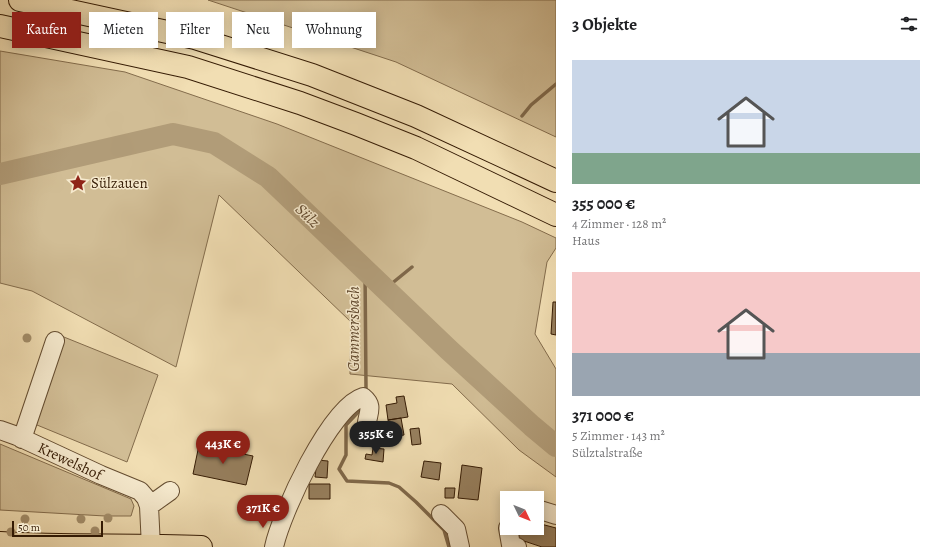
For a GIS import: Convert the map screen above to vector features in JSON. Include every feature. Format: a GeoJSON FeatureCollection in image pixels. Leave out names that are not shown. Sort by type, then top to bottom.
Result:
{"type":"FeatureCollection","features":[{"type":"Feature","properties":{"kind":"main road"},"geometry":{"type":"LineString","coordinates":[[20,0],[195,38],[312,75],[416,116],[556,181]]}},
{"type":"Feature","properties":{"kind":"main road"},"geometry":{"type":"LineString","coordinates":[[0,26],[188,67],[300,103],[416,148],[556,215]]}},
{"type":"Feature","properties":{"kind":"main road"},"geometry":{"type":"LineString","coordinates":[[0,543],[64,546],[201,547]]}},
{"type":"Feature","properties":{"kind":"street"},"geometry":{"type":"LineString","coordinates":[[22,438],[55,341]]}},
{"type":"Feature","properties":{"kind":"street"},"geometry":{"type":"LineString","coordinates":[[274,547],[283,520],[313,453],[337,418],[358,399],[363,397],[370,405],[367,422]]}},
{"type":"Feature","properties":{"kind":"street","name":"Krewelshof"},"geometry":{"type":"LineString","coordinates":[[0,430],[22,438],[101,475],[145,498]]}},
{"type":"Feature","properties":{"kind":"street"},"geometry":{"type":"LineString","coordinates":[[150,546],[145,498],[170,491]]}},
{"type":"Feature","properties":{"kind":"street"},"geometry":{"type":"LineString","coordinates":[[544,512],[556,516]]}},
{"type":"Feature","properties":{"kind":"street"},"geometry":{"type":"LineString","coordinates":[[441,514],[456,529],[460,547]]}},
{"type":"Feature","properties":{"kind":"street"},"geometry":{"type":"LineString","coordinates":[[509,535],[511,545],[517,547]]}},
{"type":"Feature","properties":{"kind":"shaded area"},"geometry":{"type":"Polygon","coordinates":[[[208,0],[556,0],[556,137],[396,62],[354,48],[376,48],[376,12],[292,12],[292,28],[284,25],[284,12],[244,12],[208,0]]]}},
{"type":"Feature","properties":{"kind":"shaded area"},"geometry":{"type":"Polygon","coordinates":[[[0,51],[125,72],[277,124],[522,222],[556,238],[556,248],[547,262],[535,334],[556,369],[556,477],[519,450],[452,384],[350,374],[351,322],[219,195],[176,367],[32,291],[0,283],[0,51]]]}},
{"type":"Feature","properties":{"kind":"shaded area"},"geometry":{"type":"Polygon","coordinates":[[[54,333],[158,375],[127,462],[20,418],[54,333]]]}},
{"type":"Feature","properties":{"kind":"shaded area"},"geometry":{"type":"Polygon","coordinates":[[[0,444],[131,499],[134,506],[131,516],[0,510],[0,444]]]}},
{"type":"Feature","properties":{"kind":"building"},"geometry":{"type":"Polygon","coordinates":[[[553,302],[556,302],[556,335],[551,334],[553,302]]]}},
{"type":"Feature","properties":{"kind":"building"},"geometry":{"type":"Polygon","coordinates":[[[404,396],[408,417],[388,420],[386,405],[397,403],[396,397],[404,396]]]}},
{"type":"Feature","properties":{"kind":"building"},"geometry":{"type":"Polygon","coordinates":[[[401,418],[404,435],[391,437],[388,420],[401,418]]]}},
{"type":"Feature","properties":{"kind":"building"},"geometry":{"type":"Polygon","coordinates":[[[419,428],[421,444],[412,445],[410,429],[419,428]]]}},
{"type":"Feature","properties":{"kind":"building"},"geometry":{"type":"Polygon","coordinates":[[[199,445],[253,456],[246,485],[193,474],[199,445]]]}},
{"type":"Feature","properties":{"kind":"building"},"geometry":{"type":"Polygon","coordinates":[[[373,448],[384,449],[383,462],[365,459],[366,454],[372,455],[373,448]]]}},
{"type":"Feature","properties":{"kind":"building"},"geometry":{"type":"Polygon","coordinates":[[[317,460],[328,461],[327,478],[315,477],[317,460]]]}},
{"type":"Feature","properties":{"kind":"building"},"geometry":{"type":"Polygon","coordinates":[[[424,461],[441,463],[439,480],[421,477],[424,461]]]}},
{"type":"Feature","properties":{"kind":"building"},"geometry":{"type":"Polygon","coordinates":[[[462,465],[482,468],[478,500],[458,498],[462,465]]]}},
{"type":"Feature","properties":{"kind":"building"},"geometry":{"type":"Polygon","coordinates":[[[309,484],[330,484],[330,499],[309,499],[309,484]]]}},
{"type":"Feature","properties":{"kind":"building"},"geometry":{"type":"Polygon","coordinates":[[[445,488],[455,488],[454,498],[445,498],[445,488]]]}},
{"type":"Feature","properties":{"kind":"building"},"geometry":{"type":"Polygon","coordinates":[[[544,525],[556,528],[556,547],[542,547],[518,539],[519,535],[544,535],[544,525]]]}},
{"type":"Feature","properties":{"kind":"waterway"},"geometry":{"type":"LineString","coordinates":[[522,116],[531,105],[556,84]]}},
{"type":"Feature","properties":{"kind":"waterway","name":"Sülz"},"geometry":{"type":"LineString","coordinates":[[0,174],[173,134],[214,143],[268,177],[449,350],[556,446]]}},
{"type":"Feature","properties":{"kind":"waterway"},"geometry":{"type":"LineString","coordinates":[[385,289],[412,267]]}},
{"type":"Feature","properties":{"kind":"waterway","name":"Gammersbach"},"geometry":{"type":"LineString","coordinates":[[365,269],[366,388]]}},
{"type":"Feature","properties":{"kind":"waterway","name":"Gammersbach"},"geometry":{"type":"LineString","coordinates":[[362,408],[346,425],[346,455],[339,469],[347,481],[389,483],[399,487],[444,530],[449,547]]}},
{"type":"Feature","properties":{"kind":"place","name":"Sülzauen"},"geometry":{"type":"Point","coordinates":[78,183]}}]}
